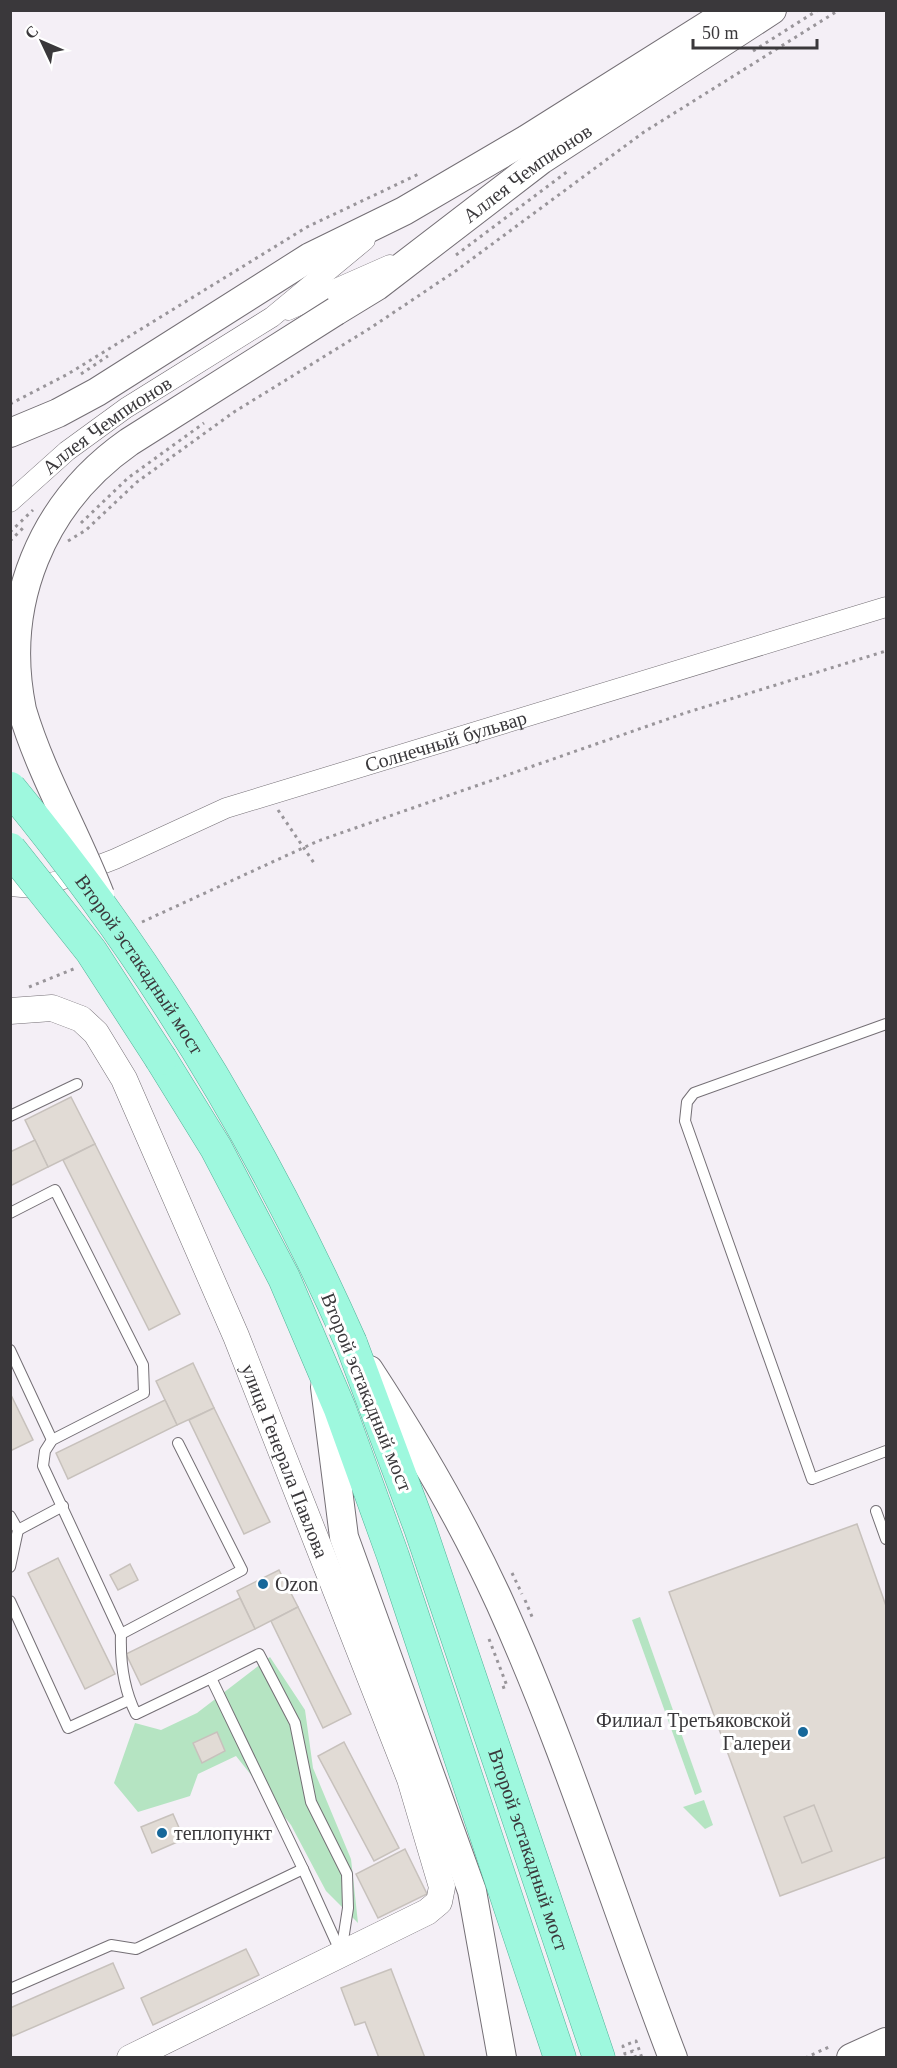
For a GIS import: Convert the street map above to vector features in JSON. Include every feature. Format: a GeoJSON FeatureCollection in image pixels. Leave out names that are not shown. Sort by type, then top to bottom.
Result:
{"type":"FeatureCollection","features":[{"type":"Feature","properties":{"kind":"main road","name":"Аллея Чемпионов"},"geometry":{"type":"LineString","coordinates":[[404,211],[591,100],[732,10]]}},
{"type":"Feature","properties":{"kind":"main road","name":"Аллея Чемпионов"},"geometry":{"type":"LineString","coordinates":[[424,249],[541,160],[772,10]]}},
{"type":"Feature","properties":{"kind":"main road"},"geometry":{"type":"LineString","coordinates":[[10,433],[48,418],[97,392],[310,257],[404,211]]}},
{"type":"Feature","properties":{"kind":"main road"},"geometry":{"type":"LineString","coordinates":[[107,914],[28,729],[17,692],[14,629],[19,596],[31,558],[42,534],[61,504],[98,465],[129,442],[377,286],[424,249]]}},
{"type":"Feature","properties":{"kind":"main road","name":"Второй эстакадный мост"},"geometry":{"type":"LineString","coordinates":[[10,788],[59,846],[178,1017],[244,1125],[294,1220],[351,1344],[420,1528],[599,2058]]}},
{"type":"Feature","properties":{"kind":"main road","name":"Второй эстакадный мост"},"geometry":{"type":"LineString","coordinates":[[10,849],[91,951],[189,1103],[236,1185],[284,1278],[356,1452],[393,1556],[561,2058]]}},
{"type":"Feature","properties":{"kind":"main road"},"geometry":{"type":"LineString","coordinates":[[351,1344],[407,1427],[484,1568],[528,1666],[561,1750],[673,2058]]}},
{"type":"Feature","properties":{"kind":"main road"},"geometry":{"type":"LineString","coordinates":[[322,1366],[344,1537],[472,1891],[502,2058]]}},
{"type":"Feature","properties":{"kind":"main road"},"geometry":{"type":"LineString","coordinates":[[851,2058],[886,2042]]}},
{"type":"Feature","properties":{"kind":"street","name":"Аллея Чемпионов"},"geometry":{"type":"LineString","coordinates":[[272,317],[329,267],[404,211]]}},
{"type":"Feature","properties":{"kind":"street","name":"Аллея Чемпионов"},"geometry":{"type":"LineString","coordinates":[[10,502],[67,451],[126,408],[272,317],[424,249]]}},
{"type":"Feature","properties":{"kind":"street","name":"Солнечный бульвар"},"geometry":{"type":"LineString","coordinates":[[10,886],[33,888],[58,881],[115,859],[226,808],[886,607]]}},
{"type":"Feature","properties":{"kind":"street","name":"улица Генерала Павлова"},"geometry":{"type":"LineString","coordinates":[[10,1011],[52,1008],[63,1010],[81,1019],[96,1033],[124,1079],[236,1336],[410,1779],[442,1887],[439,1902],[427,1912],[130,2058]]}},
{"type":"Feature","properties":{"kind":"lane"},"geometry":{"type":"LineString","coordinates":[[886,1024],[694,1093],[687,1102],[685,1121],[812,1479],[886,1451]]}},
{"type":"Feature","properties":{"kind":"lane"},"geometry":{"type":"LineString","coordinates":[[10,1116],[76,1084]]}},
{"type":"Feature","properties":{"kind":"lane"},"geometry":{"type":"LineString","coordinates":[[10,1213],[56,1190],[142,1365],[144,1392],[52,1440],[45,1451],[43,1466],[121,1634],[120,1655],[129,1700],[136,1714],[259,1654],[295,1723],[311,1802],[347,1874],[348,1908],[341,1953]]}},
{"type":"Feature","properties":{"kind":"lane"},"geometry":{"type":"LineString","coordinates":[[10,1350],[52,1440]]}},
{"type":"Feature","properties":{"kind":"lane"},"geometry":{"type":"LineString","coordinates":[[121,1634],[242,1570],[178,1443]]}},
{"type":"Feature","properties":{"kind":"lane"},"geometry":{"type":"LineString","coordinates":[[18,1530],[63,1506]]}},
{"type":"Feature","properties":{"kind":"lane"},"geometry":{"type":"LineString","coordinates":[[876,1511],[886,1539]]}},
{"type":"Feature","properties":{"kind":"lane"},"geometry":{"type":"LineString","coordinates":[[10,1516],[18,1530],[10,1567]]}},
{"type":"Feature","properties":{"kind":"lane"},"geometry":{"type":"LineString","coordinates":[[10,1601],[68,1728],[129,1700]]}},
{"type":"Feature","properties":{"kind":"lane"},"geometry":{"type":"LineString","coordinates":[[211,1678],[341,1953]]}},
{"type":"Feature","properties":{"kind":"lane"},"geometry":{"type":"LineString","coordinates":[[10,1989],[111,1945],[136,1949],[303,1869]]}},
{"type":"Feature","properties":{"kind":"path"},"geometry":{"type":"LineString","coordinates":[[59,535],[66,542],[86,530],[137,482],[234,412],[372,327],[457,270],[644,132],[839,10]]}},
{"type":"Feature","properties":{"kind":"path"},"geometry":{"type":"LineString","coordinates":[[10,532],[36,507]]}},
{"type":"Feature","properties":{"kind":"path"},"geometry":{"type":"LineString","coordinates":[[10,541],[37,513]]}},
{"type":"Feature","properties":{"kind":"path"},"geometry":{"type":"LineString","coordinates":[[136,925],[304,847],[685,713],[886,651]]}},
{"type":"Feature","properties":{"kind":"path"},"geometry":{"type":"LineString","coordinates":[[273,793],[280,814],[314,863]]}},
{"type":"Feature","properties":{"kind":"path"},"geometry":{"type":"LineString","coordinates":[[26,988],[84,964]]}},
{"type":"Feature","properties":{"kind":"path"},"geometry":{"type":"LineString","coordinates":[[486,1629],[507,1686],[497,1689]]}},
{"type":"Feature","properties":{"kind":"path"},"geometry":{"type":"LineString","coordinates":[[636,2058],[633,2051],[625,2054],[623,2046],[636,2041],[642,2058]]}},
{"type":"Feature","properties":{"kind":"green space"},"geometry":{"type":"Polygon","coordinates":[[[640,1617],[702,1792],[695,1795],[632,1620],[640,1617]]]}},
{"type":"Feature","properties":{"kind":"green space"},"geometry":{"type":"Polygon","coordinates":[[[270,1657],[305,1710],[313,1768],[351,1859],[358,1923],[326,1891],[291,1825],[236,1756],[198,1774],[190,1796],[138,1812],[114,1783],[135,1723],[161,1730],[197,1713],[270,1657]]]}},
{"type":"Feature","properties":{"kind":"green space"},"geometry":{"type":"Polygon","coordinates":[[[704,1800],[713,1825],[705,1829],[683,1807],[704,1800]]]}},
{"type":"Feature","properties":{"kind":"building"},"geometry":{"type":"Polygon","coordinates":[[[71,1097],[95,1144],[48,1167],[25,1120],[71,1097]]]}},
{"type":"Feature","properties":{"kind":"building"},"geometry":{"type":"Polygon","coordinates":[[[35,1140],[48,1167],[10,1186],[10,1152],[35,1140]]]}},
{"type":"Feature","properties":{"kind":"building"},"geometry":{"type":"Polygon","coordinates":[[[95,1144],[180,1314],[149,1330],[63,1160],[95,1144]]]}},
{"type":"Feature","properties":{"kind":"building"},"geometry":{"type":"Polygon","coordinates":[[[193,1363],[214,1408],[177,1425],[156,1381],[193,1363]]]}},
{"type":"Feature","properties":{"kind":"building"},"geometry":{"type":"Polygon","coordinates":[[[10,1393],[33,1440],[10,1451],[10,1393]]]}},
{"type":"Feature","properties":{"kind":"building"},"geometry":{"type":"Polygon","coordinates":[[[165,1400],[177,1425],[68,1479],[56,1453],[165,1400]]]}},
{"type":"Feature","properties":{"kind":"building"},"geometry":{"type":"Polygon","coordinates":[[[214,1408],[270,1522],[244,1534],[189,1420],[214,1408]]]}},
{"type":"Feature","properties":{"kind":"building","name":"Филиал Третьяковской Галереи"},"geometry":{"type":"Polygon","coordinates":[[[857,1524],[886,1606],[886,1857],[780,1896],[669,1592],[857,1524]]]}},
{"type":"Feature","properties":{"kind":"building"},"geometry":{"type":"Polygon","coordinates":[[[58,1558],[115,1674],[85,1689],[28,1573],[58,1558]]]}},
{"type":"Feature","properties":{"kind":"building"},"geometry":{"type":"Polygon","coordinates":[[[130,1564],[138,1580],[118,1590],[110,1575],[130,1564]]]}},
{"type":"Feature","properties":{"kind":"building"},"geometry":{"type":"Polygon","coordinates":[[[279,1570],[298,1607],[255,1629],[237,1591],[279,1570]]]}},
{"type":"Feature","properties":{"kind":"building"},"geometry":{"type":"Polygon","coordinates":[[[240,1598],[255,1629],[141,1685],[126,1654],[240,1598]]]}},
{"type":"Feature","properties":{"kind":"building"},"geometry":{"type":"Polygon","coordinates":[[[298,1607],[351,1714],[323,1728],[271,1621],[298,1607]]]}},
{"type":"Feature","properties":{"kind":"building"},"geometry":{"type":"Polygon","coordinates":[[[217,1732],[225,1751],[202,1763],[193,1743],[217,1732]]]}},
{"type":"Feature","properties":{"kind":"building"},"geometry":{"type":"Polygon","coordinates":[[[344,1742],[399,1848],[374,1861],[318,1756],[344,1742]]]}},
{"type":"Feature","properties":{"kind":"building"},"geometry":{"type":"Polygon","coordinates":[[[814,1805],[832,1851],[802,1863],[784,1817],[814,1805]]]}},
{"type":"Feature","properties":{"kind":"building","name":"теплопункт"},"geometry":{"type":"Polygon","coordinates":[[[173,1814],[184,1839],[152,1853],[141,1827],[173,1814]]]}},
{"type":"Feature","properties":{"kind":"building"},"geometry":{"type":"Polygon","coordinates":[[[405,1849],[427,1894],[378,1918],[356,1874],[405,1849]]]}},
{"type":"Feature","properties":{"kind":"building"},"geometry":{"type":"Polygon","coordinates":[[[246,1949],[259,1975],[153,2025],[141,1998],[246,1949]]]}},
{"type":"Feature","properties":{"kind":"building"},"geometry":{"type":"Polygon","coordinates":[[[113,1963],[124,1988],[13,2036],[10,2030],[10,2008],[113,1963]]]}},
{"type":"Feature","properties":{"kind":"building"},"geometry":{"type":"Polygon","coordinates":[[[391,1969],[425,2058],[379,2058],[365,2022],[355,2025],[341,1988],[391,1969]]]}},
{"type":"Feature","properties":{"kind":"place","name":"Ozon"},"geometry":{"type":"Point","coordinates":[263,1584]}},
{"type":"Feature","properties":{"kind":"place","name":"Филиал Третьяковской Галереи"},"geometry":{"type":"Point","coordinates":[803,1732]}},
{"type":"Feature","properties":{"kind":"place","name":"теплопункт"},"geometry":{"type":"Point","coordinates":[162,1833]}}]}
